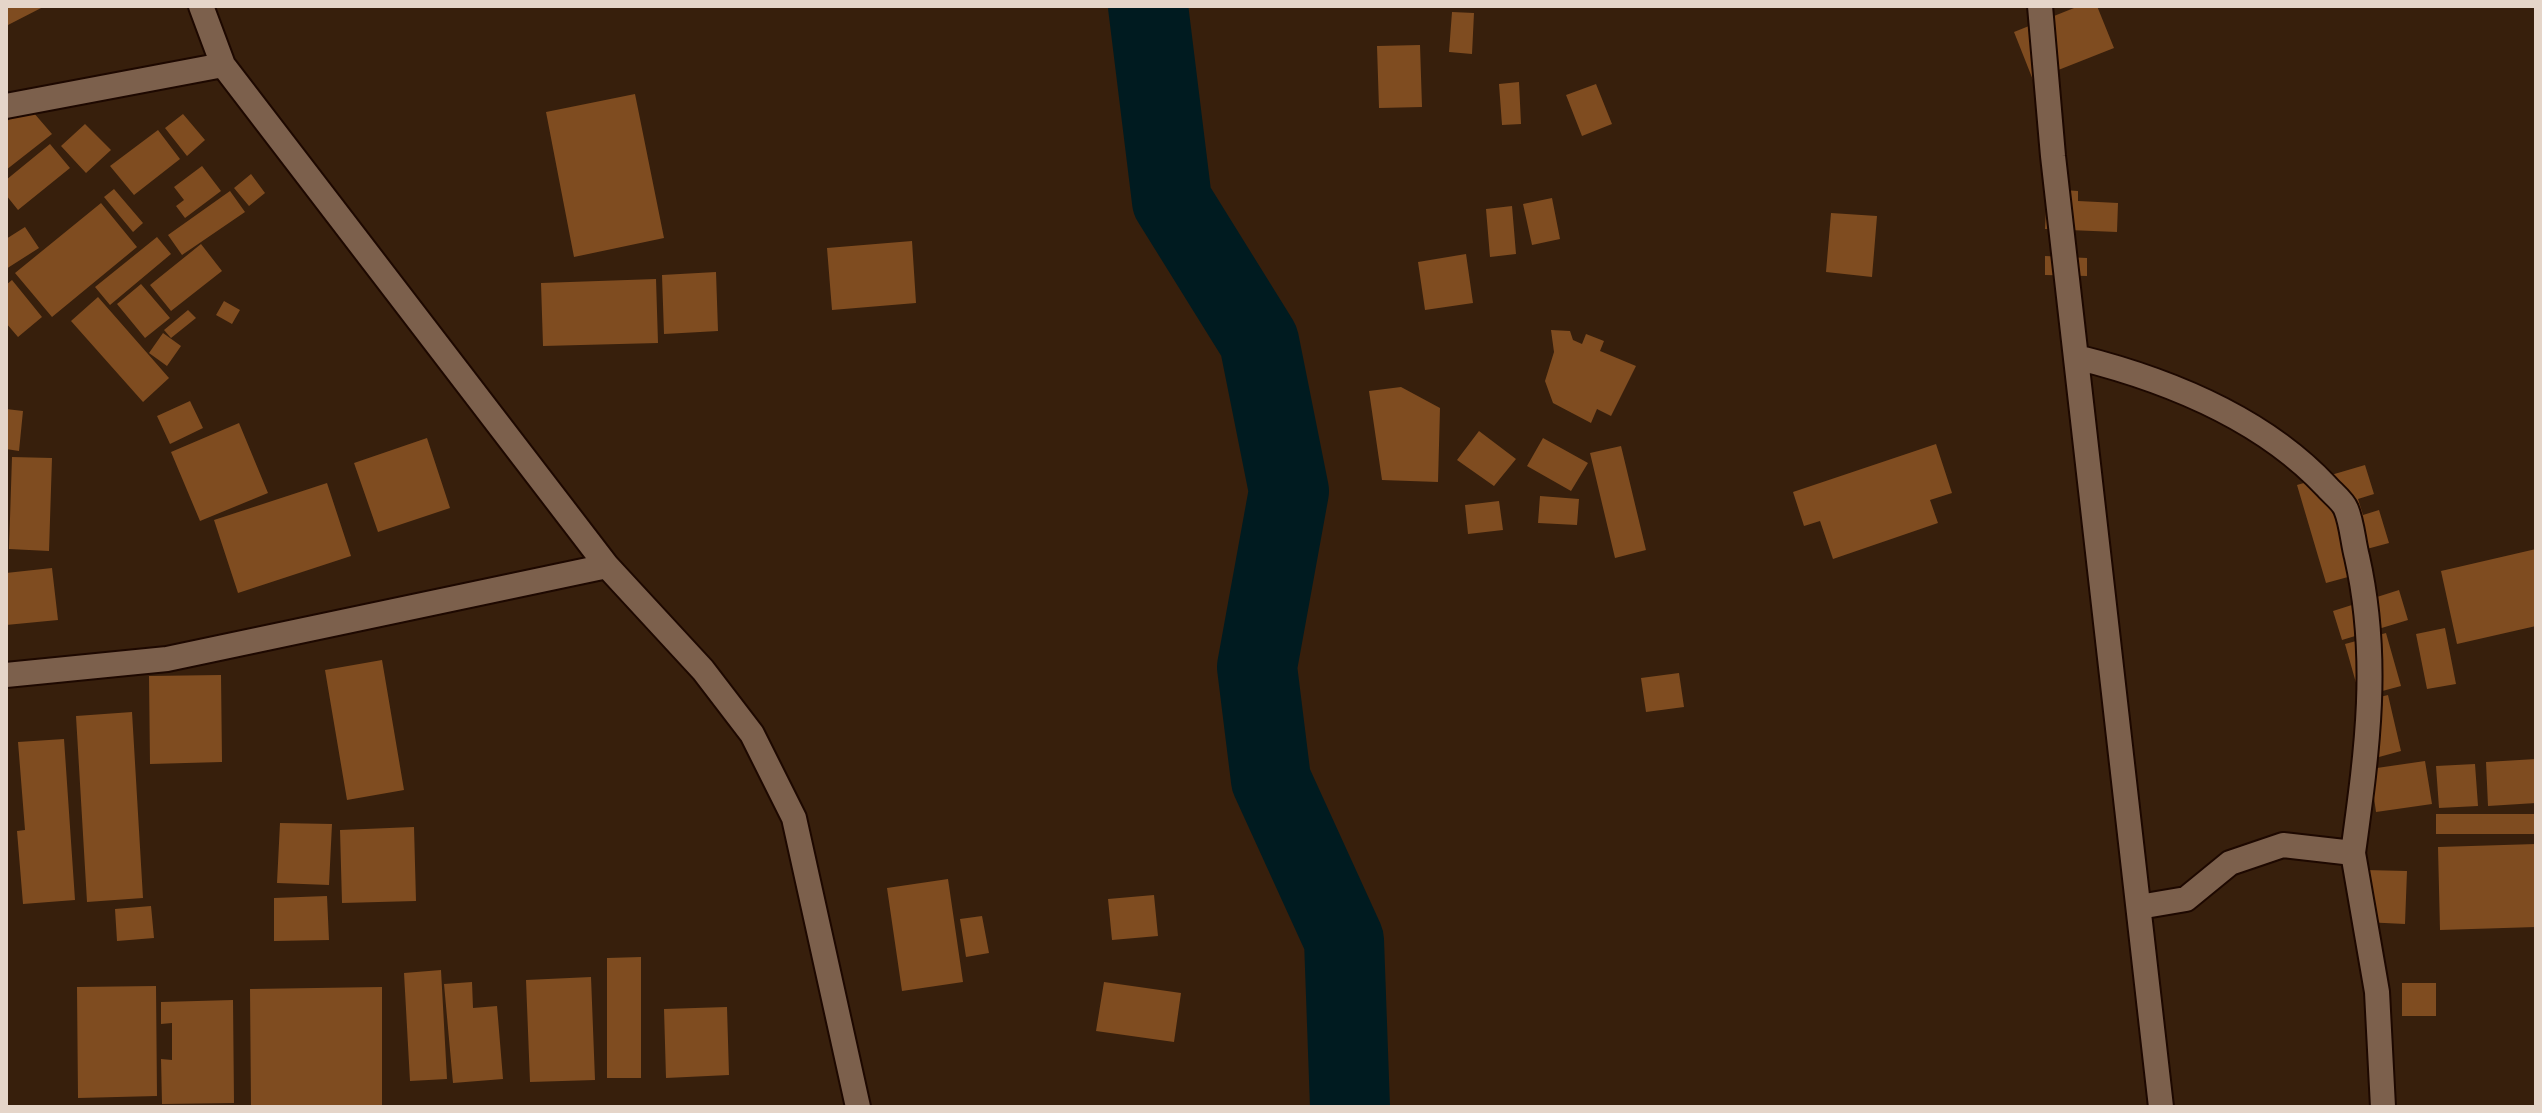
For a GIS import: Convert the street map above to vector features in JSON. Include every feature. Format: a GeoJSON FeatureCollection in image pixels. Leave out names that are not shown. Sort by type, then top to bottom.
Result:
{"type":"FeatureCollection","features":[{"type":"Feature","properties":{"kind":"street"},"geometry":{"type":"LineString","coordinates":[[201,6],[223,65],[607,566],[703,670],[752,734],[794,818],[858,1107]]}},
{"type":"Feature","properties":{"kind":"street"},"geometry":{"type":"LineString","coordinates":[[2040,6],[2076,357],[2161,1107]]}},
{"type":"Feature","properties":{"kind":"street"},"geometry":{"type":"LineString","coordinates":[[6,106],[223,65]]}},
{"type":"Feature","properties":{"kind":"street"},"geometry":{"type":"LineString","coordinates":[[2076,357],[2137,372],[2243,422],[2297,456],[2346,507],[2363,585],[2371,655],[2370,720],[2353,853],[2377,992],[2383,1107]]}},
{"type":"Feature","properties":{"kind":"street"},"geometry":{"type":"LineString","coordinates":[[6,675],[167,659],[607,566]]}},
{"type":"Feature","properties":{"kind":"street"},"geometry":{"type":"LineString","coordinates":[[2139,907],[2186,899],[2230,863],[2283,845],[2353,853]]}},
{"type":"Feature","properties":{"kind":"building"},"geometry":{"type":"Polygon","coordinates":[[[6,6],[45,6],[8,25],[6,6]]]}},
{"type":"Feature","properties":{"kind":"building"},"geometry":{"type":"Polygon","coordinates":[[[2079,6],[2097,6],[2114,48],[2033,80],[2014,32],[2079,6]]]}},
{"type":"Feature","properties":{"kind":"building"},"geometry":{"type":"Polygon","coordinates":[[[1452,12],[1474,13],[1472,54],[1449,52],[1452,12]]]}},
{"type":"Feature","properties":{"kind":"building"},"geometry":{"type":"Polygon","coordinates":[[[1420,45],[1422,107],[1379,108],[1377,46],[1420,45]]]}},
{"type":"Feature","properties":{"kind":"building"},"geometry":{"type":"Polygon","coordinates":[[[1519,82],[1521,124],[1502,125],[1499,84],[1519,82]]]}},
{"type":"Feature","properties":{"kind":"building"},"geometry":{"type":"Polygon","coordinates":[[[1596,84],[1612,124],[1582,136],[1566,95],[1596,84]]]}},
{"type":"Feature","properties":{"kind":"building"},"geometry":{"type":"Polygon","coordinates":[[[635,94],[664,238],[574,257],[546,112],[635,94]]]}},
{"type":"Feature","properties":{"kind":"building"},"geometry":{"type":"Polygon","coordinates":[[[27,105],[52,134],[6,170],[6,122],[27,105]]]}},
{"type":"Feature","properties":{"kind":"building"},"geometry":{"type":"Polygon","coordinates":[[[183,114],[205,140],[187,156],[165,128],[183,114]]]}},
{"type":"Feature","properties":{"kind":"building"},"geometry":{"type":"Polygon","coordinates":[[[85,124],[111,150],[86,173],[61,146],[85,124]]]}},
{"type":"Feature","properties":{"kind":"building"},"geometry":{"type":"Polygon","coordinates":[[[158,130],[180,159],[134,195],[110,166],[158,130]]]}},
{"type":"Feature","properties":{"kind":"building"},"geometry":{"type":"Polygon","coordinates":[[[50,144],[70,168],[18,210],[6,195],[6,180],[50,144]]]}},
{"type":"Feature","properties":{"kind":"building"},"geometry":{"type":"Polygon","coordinates":[[[202,166],[221,191],[185,218],[176,206],[184,200],[174,187],[202,166]]]}},
{"type":"Feature","properties":{"kind":"building"},"geometry":{"type":"Polygon","coordinates":[[[251,174],[265,193],[249,206],[234,188],[251,174]]]}},
{"type":"Feature","properties":{"kind":"building"},"geometry":{"type":"Polygon","coordinates":[[[114,189],[143,223],[133,232],[104,197],[114,189]]]}},
{"type":"Feature","properties":{"kind":"building"},"geometry":{"type":"Polygon","coordinates":[[[2047,189],[2078,191],[2078,201],[2118,203],[2117,232],[2045,229],[2047,189]]]}},
{"type":"Feature","properties":{"kind":"building"},"geometry":{"type":"Polygon","coordinates":[[[230,191],[245,212],[182,255],[168,235],[230,191]]]}},
{"type":"Feature","properties":{"kind":"building"},"geometry":{"type":"Polygon","coordinates":[[[1552,198],[1560,239],[1532,245],[1523,204],[1552,198]]]}},
{"type":"Feature","properties":{"kind":"building"},"geometry":{"type":"Polygon","coordinates":[[[101,203],[137,247],[52,317],[15,273],[101,203]]]}},
{"type":"Feature","properties":{"kind":"building"},"geometry":{"type":"Polygon","coordinates":[[[1512,206],[1516,254],[1490,257],[1486,209],[1512,206]]]}},
{"type":"Feature","properties":{"kind":"building"},"geometry":{"type":"Polygon","coordinates":[[[1831,213],[1877,216],[1872,277],[1826,272],[1831,213]]]}},
{"type":"Feature","properties":{"kind":"building"},"geometry":{"type":"Polygon","coordinates":[[[25,227],[39,248],[6,269],[6,239],[25,227]]]}},
{"type":"Feature","properties":{"kind":"building"},"geometry":{"type":"Polygon","coordinates":[[[157,237],[171,254],[110,305],[95,287],[157,237]]]}},
{"type":"Feature","properties":{"kind":"building"},"geometry":{"type":"Polygon","coordinates":[[[912,241],[916,303],[832,310],[827,248],[912,241]]]}},
{"type":"Feature","properties":{"kind":"building"},"geometry":{"type":"Polygon","coordinates":[[[201,244],[222,271],[171,311],[150,285],[201,244]]]}},
{"type":"Feature","properties":{"kind":"building"},"geometry":{"type":"Polygon","coordinates":[[[1466,254],[1473,303],[1425,310],[1418,262],[1466,254]]]}},
{"type":"Feature","properties":{"kind":"building"},"geometry":{"type":"Polygon","coordinates":[[[2045,256],[2087,258],[2087,276],[2045,275],[2045,256]]]}},
{"type":"Feature","properties":{"kind":"building"},"geometry":{"type":"Polygon","coordinates":[[[716,272],[718,331],[664,334],[662,275],[716,272]]]}},
{"type":"Feature","properties":{"kind":"building"},"geometry":{"type":"Polygon","coordinates":[[[656,279],[658,343],[543,346],[541,283],[656,279]]]}},
{"type":"Feature","properties":{"kind":"building"},"geometry":{"type":"Polygon","coordinates":[[[12,280],[42,317],[18,337],[6,323],[6,285],[12,280]]]}},
{"type":"Feature","properties":{"kind":"building"},"geometry":{"type":"Polygon","coordinates":[[[141,284],[170,318],[145,338],[117,304],[141,284]]]}},
{"type":"Feature","properties":{"kind":"building"},"geometry":{"type":"Polygon","coordinates":[[[98,297],[169,378],[143,402],[71,321],[98,297]]]}},
{"type":"Feature","properties":{"kind":"building"},"geometry":{"type":"Polygon","coordinates":[[[224,301],[240,310],[232,324],[216,315],[224,301]]]}},
{"type":"Feature","properties":{"kind":"building"},"geometry":{"type":"Polygon","coordinates":[[[188,310],[196,318],[171,338],[164,330],[188,310]]]}},
{"type":"Feature","properties":{"kind":"building"},"geometry":{"type":"Polygon","coordinates":[[[1551,330],[1570,331],[1573,340],[1582,344],[1586,334],[1604,341],[1600,351],[1636,366],[1611,416],[1597,409],[1591,423],[1553,403],[1545,381],[1554,352],[1551,330]]]}},
{"type":"Feature","properties":{"kind":"building"},"geometry":{"type":"Polygon","coordinates":[[[163,333],[181,346],[167,366],[149,353],[163,333]]]}},
{"type":"Feature","properties":{"kind":"building"},"geometry":{"type":"Polygon","coordinates":[[[1401,387],[1440,408],[1438,482],[1382,480],[1369,391],[1401,387]]]}},
{"type":"Feature","properties":{"kind":"building"},"geometry":{"type":"Polygon","coordinates":[[[190,401],[203,428],[170,444],[157,416],[190,401]]]}},
{"type":"Feature","properties":{"kind":"building"},"geometry":{"type":"Polygon","coordinates":[[[6,409],[23,411],[19,451],[6,449],[6,409]]]}},
{"type":"Feature","properties":{"kind":"building"},"geometry":{"type":"Polygon","coordinates":[[[239,423],[268,493],[200,521],[171,452],[239,423]]]}},
{"type":"Feature","properties":{"kind":"building"},"geometry":{"type":"Polygon","coordinates":[[[1479,431],[1516,459],[1494,486],[1457,460],[1479,431]]]}},
{"type":"Feature","properties":{"kind":"building"},"geometry":{"type":"Polygon","coordinates":[[[427,438],[450,508],[378,532],[354,463],[427,438]]]}},
{"type":"Feature","properties":{"kind":"building"},"geometry":{"type":"Polygon","coordinates":[[[1543,438],[1588,463],[1571,491],[1527,466],[1543,438]]]}},
{"type":"Feature","properties":{"kind":"building"},"geometry":{"type":"Polygon","coordinates":[[[1936,444],[1952,493],[1930,500],[1938,523],[1833,559],[1820,521],[1804,526],[1793,492],[1936,444]]]}},
{"type":"Feature","properties":{"kind":"building"},"geometry":{"type":"Polygon","coordinates":[[[1621,446],[1646,550],[1615,558],[1590,453],[1621,446]]]}},
{"type":"Feature","properties":{"kind":"building"},"geometry":{"type":"Polygon","coordinates":[[[12,457],[52,458],[49,551],[9,549],[12,457]]]}},
{"type":"Feature","properties":{"kind":"building"},"geometry":{"type":"Polygon","coordinates":[[[2365,465],[2374,494],[2358,499],[2363,515],[2379,510],[2389,543],[2363,550],[2370,571],[2326,583],[2297,485],[2365,465]]]}},
{"type":"Feature","properties":{"kind":"building"},"geometry":{"type":"Polygon","coordinates":[[[327,483],[351,556],[238,593],[214,520],[327,483]]]}},
{"type":"Feature","properties":{"kind":"building"},"geometry":{"type":"Polygon","coordinates":[[[1540,496],[1579,499],[1577,525],[1538,523],[1540,496]]]}},
{"type":"Feature","properties":{"kind":"building"},"geometry":{"type":"Polygon","coordinates":[[[1499,501],[1503,530],[1468,534],[1465,505],[1499,501]]]}},
{"type":"Feature","properties":{"kind":"building"},"geometry":{"type":"Polygon","coordinates":[[[2536,549],[2536,626],[2457,644],[2441,571],[2536,549]]]}},
{"type":"Feature","properties":{"kind":"building"},"geometry":{"type":"Polygon","coordinates":[[[52,568],[58,620],[6,625],[6,573],[52,568]]]}},
{"type":"Feature","properties":{"kind":"building"},"geometry":{"type":"Polygon","coordinates":[[[2399,590],[2408,620],[2342,640],[2333,611],[2399,590]]]}},
{"type":"Feature","properties":{"kind":"building"},"geometry":{"type":"Polygon","coordinates":[[[2445,628],[2456,684],[2427,689],[2416,634],[2445,628]]]}},
{"type":"Feature","properties":{"kind":"building"},"geometry":{"type":"Polygon","coordinates":[[[2386,633],[2401,686],[2360,697],[2345,644],[2386,633]]]}},
{"type":"Feature","properties":{"kind":"building"},"geometry":{"type":"Polygon","coordinates":[[[382,660],[404,790],[347,800],[325,670],[382,660]]]}},
{"type":"Feature","properties":{"kind":"building"},"geometry":{"type":"Polygon","coordinates":[[[1679,673],[1684,707],[1646,712],[1641,678],[1679,673]]]}},
{"type":"Feature","properties":{"kind":"building"},"geometry":{"type":"Polygon","coordinates":[[[221,675],[222,762],[150,764],[149,676],[221,675]]]}},
{"type":"Feature","properties":{"kind":"building"},"geometry":{"type":"Polygon","coordinates":[[[2388,695],[2401,751],[2368,760],[2355,703],[2388,695]]]}},
{"type":"Feature","properties":{"kind":"building"},"geometry":{"type":"Polygon","coordinates":[[[132,712],[143,898],[87,902],[76,716],[132,712]]]}},
{"type":"Feature","properties":{"kind":"building"},"geometry":{"type":"Polygon","coordinates":[[[64,739],[75,900],[23,904],[17,831],[25,830],[18,742],[64,739]]]}},
{"type":"Feature","properties":{"kind":"building"},"geometry":{"type":"Polygon","coordinates":[[[2536,759],[2536,803],[2488,806],[2486,762],[2536,759]]]}},
{"type":"Feature","properties":{"kind":"building"},"geometry":{"type":"Polygon","coordinates":[[[2425,761],[2432,804],[2376,812],[2370,769],[2425,761]]]}},
{"type":"Feature","properties":{"kind":"building"},"geometry":{"type":"Polygon","coordinates":[[[2475,764],[2478,806],[2439,808],[2436,766],[2475,764]]]}},
{"type":"Feature","properties":{"kind":"building"},"geometry":{"type":"Polygon","coordinates":[[[2436,814],[2536,814],[2536,834],[2436,834],[2436,814]]]}},
{"type":"Feature","properties":{"kind":"building"},"geometry":{"type":"Polygon","coordinates":[[[280,823],[332,824],[329,885],[277,883],[280,823]]]}},
{"type":"Feature","properties":{"kind":"building"},"geometry":{"type":"Polygon","coordinates":[[[414,827],[416,901],[342,903],[340,830],[414,827]]]}},
{"type":"Feature","properties":{"kind":"building"},"geometry":{"type":"Polygon","coordinates":[[[2536,844],[2536,927],[2440,930],[2438,847],[2536,844]]]}},
{"type":"Feature","properties":{"kind":"building"},"geometry":{"type":"Polygon","coordinates":[[[2365,870],[2407,871],[2405,924],[2364,922],[2365,870]]]}},
{"type":"Feature","properties":{"kind":"building"},"geometry":{"type":"Polygon","coordinates":[[[948,879],[963,982],[902,991],[887,888],[948,879]]]}},
{"type":"Feature","properties":{"kind":"building"},"geometry":{"type":"Polygon","coordinates":[[[1154,895],[1158,936],[1112,940],[1108,899],[1154,895]]]}},
{"type":"Feature","properties":{"kind":"building"},"geometry":{"type":"Polygon","coordinates":[[[327,896],[329,940],[274,941],[274,898],[327,896]]]}},
{"type":"Feature","properties":{"kind":"building"},"geometry":{"type":"Polygon","coordinates":[[[151,906],[154,938],[117,941],[115,909],[151,906]]]}},
{"type":"Feature","properties":{"kind":"building"},"geometry":{"type":"Polygon","coordinates":[[[982,916],[989,953],[966,957],[960,919],[982,916]]]}},
{"type":"Feature","properties":{"kind":"building"},"geometry":{"type":"Polygon","coordinates":[[[641,957],[641,1078],[607,1078],[607,958],[641,957]]]}},
{"type":"Feature","properties":{"kind":"building"},"geometry":{"type":"Polygon","coordinates":[[[441,970],[447,1079],[410,1081],[404,973],[441,970]]]}},
{"type":"Feature","properties":{"kind":"building"},"geometry":{"type":"Polygon","coordinates":[[[591,977],[595,1080],[530,1082],[526,980],[591,977]]]}},
{"type":"Feature","properties":{"kind":"building"},"geometry":{"type":"Polygon","coordinates":[[[472,982],[473,1008],[497,1006],[503,1079],[453,1083],[444,984],[472,982]]]}},
{"type":"Feature","properties":{"kind":"building"},"geometry":{"type":"Polygon","coordinates":[[[1104,982],[1181,993],[1174,1042],[1096,1031],[1104,982]]]}},
{"type":"Feature","properties":{"kind":"building"},"geometry":{"type":"Polygon","coordinates":[[[2402,983],[2436,983],[2436,1016],[2402,1016],[2402,983]]]}},
{"type":"Feature","properties":{"kind":"building"},"geometry":{"type":"Polygon","coordinates":[[[156,986],[157,1096],[78,1098],[77,987],[156,986]]]}},
{"type":"Feature","properties":{"kind":"building"},"geometry":{"type":"Polygon","coordinates":[[[382,987],[382,1107],[251,1107],[250,989],[382,987]]]}},
{"type":"Feature","properties":{"kind":"building"},"geometry":{"type":"Polygon","coordinates":[[[233,1000],[234,1103],[162,1104],[161,1059],[172,1060],[172,1023],[161,1024],[161,1002],[233,1000]]]}},
{"type":"Feature","properties":{"kind":"building"},"geometry":{"type":"Polygon","coordinates":[[[727,1007],[729,1075],[666,1078],[664,1009],[727,1007]]]}},
{"type":"Feature","properties":{"kind":"waterway"},"geometry":{"type":"LineString","coordinates":[[1148,6],[1172,201],[1259,341],[1289,491],[1257,667],[1271,780],[1344,940],[1350,1107]]}}]}
